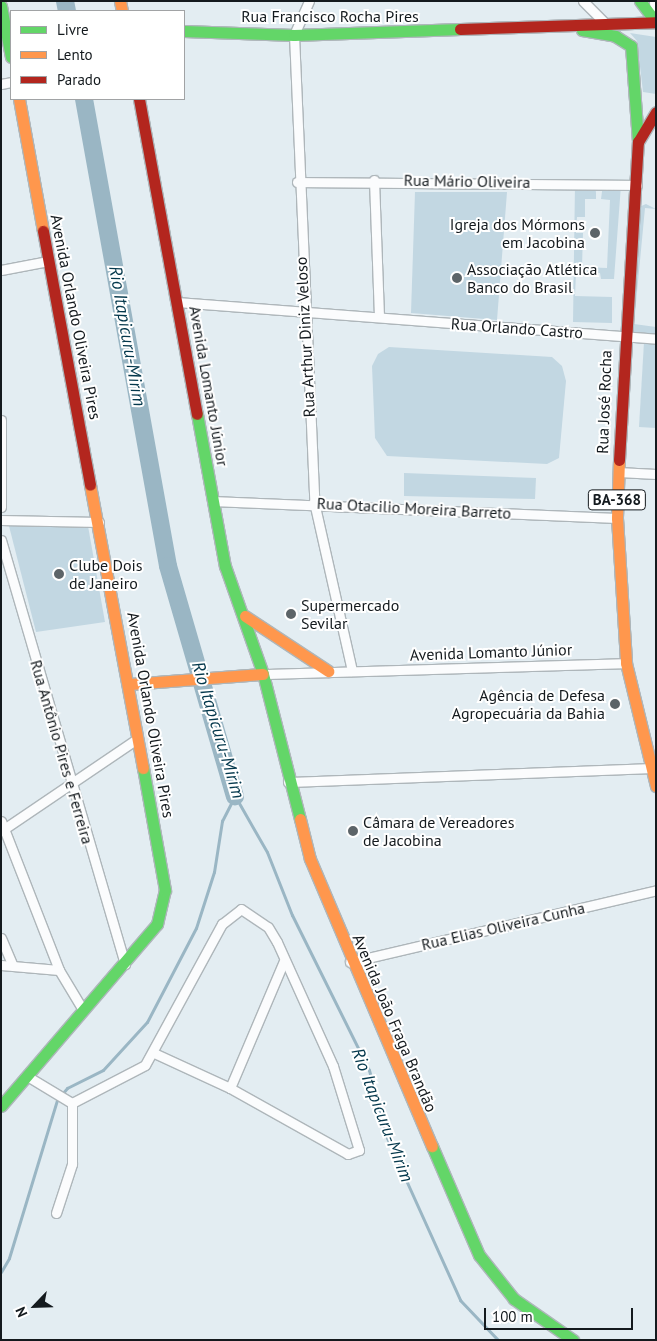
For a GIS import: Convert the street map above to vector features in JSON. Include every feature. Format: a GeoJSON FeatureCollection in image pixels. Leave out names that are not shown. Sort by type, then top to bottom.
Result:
{"type":"FeatureCollection","features":[{"type":"Feature","properties":{"kind":"main road"},"geometry":{"type":"LineString","coordinates":[[640,1],[654,20]]}},
{"type":"Feature","properties":{"kind":"main road"},"geometry":{"type":"LineString","coordinates":[[1,6],[8,23],[10,46]]}},
{"type":"Feature","properties":{"kind":"main road","name":"Rua Francisco Rocha Pires"},"geometry":{"type":"LineString","coordinates":[[185,31],[294,35],[570,28],[654,20]]}},
{"type":"Feature","properties":{"kind":"main road","name":"Rua José Rocha"},"geometry":{"type":"LineString","coordinates":[[570,28],[615,36],[630,46],[638,142],[623,336],[616,518],[626,663]]}},
{"type":"Feature","properties":{"kind":"main road","name":"Avenida Orlando Oliveira Pires"},"geometry":{"type":"LineString","coordinates":[[1,1106],[125,964],[157,924],[165,890],[137,739],[129,684],[19,100]]}},
{"type":"Feature","properties":{"kind":"main road","name":"Avenida Lomanto Júnior"},"geometry":{"type":"LineString","coordinates":[[139,100],[178,302],[225,566],[245,616],[263,674]]}},
{"type":"Feature","properties":{"kind":"main road"},"geometry":{"type":"LineString","coordinates":[[638,142],[656,112]]}},
{"type":"Feature","properties":{"kind":"main road"},"geometry":{"type":"LineString","coordinates":[[245,616],[328,670]]}},
{"type":"Feature","properties":{"kind":"main road","name":"BA-368"},"geometry":{"type":"LineString","coordinates":[[626,663],[656,785]]}},
{"type":"Feature","properties":{"kind":"main road"},"geometry":{"type":"LineString","coordinates":[[129,684],[263,674]]}},
{"type":"Feature","properties":{"kind":"main road","name":"Avenida João Fraga Brandão"},"geometry":{"type":"LineString","coordinates":[[263,674],[288,782],[310,859],[350,962],[479,1255],[531,1314],[572,1340]]}},
{"type":"Feature","properties":{"kind":"street","name":"Rua Arthur Diniz Veloso"},"geometry":{"type":"LineString","coordinates":[[309,1],[294,35],[298,182],[314,502],[352,671]]}},
{"type":"Feature","properties":{"kind":"street"},"geometry":{"type":"LineString","coordinates":[[583,1],[606,24]]}},
{"type":"Feature","properties":{"kind":"street"},"geometry":{"type":"LineString","coordinates":[[654,1],[654,20]]}},
{"type":"Feature","properties":{"kind":"street"},"geometry":{"type":"LineString","coordinates":[[374,180],[379,317]]}},
{"type":"Feature","properties":{"kind":"street","name":"Rua Mário Oliveira"},"geometry":{"type":"LineString","coordinates":[[298,182],[374,180],[636,185]]}},
{"type":"Feature","properties":{"kind":"street"},"geometry":{"type":"LineString","coordinates":[[1,270],[48,261]]}},
{"type":"Feature","properties":{"kind":"street","name":"Rua Orlando Castro"},"geometry":{"type":"LineString","coordinates":[[178,302],[656,339]]}},
{"type":"Feature","properties":{"kind":"street"},"geometry":{"type":"LineString","coordinates":[[1,420],[1,508]]}},
{"type":"Feature","properties":{"kind":"street"},"geometry":{"type":"LineString","coordinates":[[618,472],[656,474]]}},
{"type":"Feature","properties":{"kind":"street","name":"Rua Otacilio Moreira Barreto"},"geometry":{"type":"LineString","coordinates":[[212,501],[314,502],[616,518]]}},
{"type":"Feature","properties":{"kind":"street"},"geometry":{"type":"LineString","coordinates":[[1,520],[99,522]]}},
{"type":"Feature","properties":{"kind":"street","name":"Rua Antônio Pires e Ferreira"},"geometry":{"type":"LineString","coordinates":[[1,540],[71,786],[125,964]]}},
{"type":"Feature","properties":{"kind":"street","name":"Avenida Lomanto Júnior"},"geometry":{"type":"LineString","coordinates":[[263,674],[328,670],[352,671],[626,663]]}},
{"type":"Feature","properties":{"kind":"street"},"geometry":{"type":"LineString","coordinates":[[83,1010],[59,970],[2,826],[71,786],[137,739]]}},
{"type":"Feature","properties":{"kind":"street"},"geometry":{"type":"LineString","coordinates":[[288,782],[653,769]]}},
{"type":"Feature","properties":{"kind":"street","name":"Rua Elias Oliveira Cunha"},"geometry":{"type":"LineString","coordinates":[[350,962],[656,890]]}},
{"type":"Feature","properties":{"kind":"street"},"geometry":{"type":"LineString","coordinates":[[65,1099],[129,1077],[154,1053],[231,913],[247,911],[268,927],[284,961],[333,1066],[359,1150],[348,1154],[230,1088],[154,1053]]}},
{"type":"Feature","properties":{"kind":"street"},"geometry":{"type":"LineString","coordinates":[[1,938],[13,966]]}},
{"type":"Feature","properties":{"kind":"street"},"geometry":{"type":"LineString","coordinates":[[230,1088],[284,961]]}},
{"type":"Feature","properties":{"kind":"street"},"geometry":{"type":"LineString","coordinates":[[1,965],[59,970]]}},
{"type":"Feature","properties":{"kind":"street"},"geometry":{"type":"LineString","coordinates":[[27,1076],[65,1099]]}},
{"type":"Feature","properties":{"kind":"street"},"geometry":{"type":"LineString","coordinates":[[56,1213],[72,1164],[65,1099]]}},
{"type":"Feature","properties":{"kind":"shaded area"},"geometry":{"type":"Polygon","coordinates":[[[630,33],[656,37],[656,94],[643,92],[637,41],[630,33]]]}},
{"type":"Feature","properties":{"kind":"shaded area"},"geometry":{"type":"Polygon","coordinates":[[[575,184],[595,184],[596,193],[596,199],[585,199],[585,217],[577,217],[576,233],[583,233],[582,267],[607,268],[610,200],[601,199],[603,184],[621,185],[614,279],[601,279],[600,273],[576,272],[575,296],[612,297],[612,323],[573,322],[575,184]]]}},
{"type":"Feature","properties":{"kind":"shaded area","name":"Associação Atlética Banco do Brasil"},"geometry":{"type":"Polygon","coordinates":[[[415,192],[507,192],[497,320],[411,313],[415,192]]]}},
{"type":"Feature","properties":{"kind":"shaded area"},"geometry":{"type":"Polygon","coordinates":[[[646,204],[656,209],[645,208],[634,324],[656,327],[656,339],[629,337],[639,207],[646,204]]]}},
{"type":"Feature","properties":{"kind":"shaded area"},"geometry":{"type":"Polygon","coordinates":[[[644,342],[656,343],[656,428],[639,427],[644,342]]]}},
{"type":"Feature","properties":{"kind":"shaded area"},"geometry":{"type":"Polygon","coordinates":[[[389,347],[552,357],[562,366],[566,381],[559,458],[547,464],[387,456],[375,438],[372,366],[378,354],[389,347]]]}},
{"type":"Feature","properties":{"kind":"shaded area"},"geometry":{"type":"Polygon","coordinates":[[[404,473],[536,478],[535,499],[404,496],[404,473]]]}},
{"type":"Feature","properties":{"kind":"shaded area","name":"Clube Dois de Janeiro"},"geometry":{"type":"Polygon","coordinates":[[[9,526],[88,526],[105,622],[36,632],[9,526]]]}},
{"type":"Feature","properties":{"kind":"waterway","name":"Rio Itapicuru-Mirim"},"geometry":{"type":"LineString","coordinates":[[65,1],[67,10]]}},
{"type":"Feature","properties":{"kind":"waterway","name":"Rio Itapicuru-Mirim"},"geometry":{"type":"LineString","coordinates":[[84,100],[168,566],[235,796]]}},
{"type":"Feature","properties":{"kind":"waterway","name":"Rio Itapicuru-Mirim"},"geometry":{"type":"LineString","coordinates":[[235,796],[267,852],[292,915],[369,1070],[387,1138],[460,1300],[498,1340]]}},
{"type":"Feature","properties":{"kind":"waterway"},"geometry":{"type":"LineString","coordinates":[[1,1272],[9,1258],[57,1100],[67,1088],[103,1070],[147,1022],[196,928],[214,872],[222,821],[235,796]]}},
{"type":"Feature","properties":{"kind":"traffic: fast"},"geometry":{"type":"LineString","coordinates":[[640,1],[656,22]]}},
{"type":"Feature","properties":{"kind":"traffic: fast"},"geometry":{"type":"LineString","coordinates":[[1,6],[10,52]]}},
{"type":"Feature","properties":{"kind":"traffic: fast"},"geometry":{"type":"LineString","coordinates":[[185,31],[294,35],[460,29]]}},
{"type":"Feature","properties":{"kind":"traffic: fast"},"geometry":{"type":"LineString","coordinates":[[582,30],[615,36],[631,46],[638,142]]}},
{"type":"Feature","properties":{"kind":"traffic: fast"},"geometry":{"type":"LineString","coordinates":[[197,414],[225,566],[263,674],[300,819]]}},
{"type":"Feature","properties":{"kind":"traffic: fast"},"geometry":{"type":"LineString","coordinates":[[1,1106],[157,924],[165,890],[143,768]]}},
{"type":"Feature","properties":{"kind":"traffic: fast"},"geometry":{"type":"LineString","coordinates":[[432,1146],[479,1255],[514,1299],[573,1340]]}},
{"type":"Feature","properties":{"kind":"traffic: slow"},"geometry":{"type":"LineString","coordinates":[[120,1],[122,10]]}},
{"type":"Feature","properties":{"kind":"traffic: slow"},"geometry":{"type":"LineString","coordinates":[[19,100],[43,231]]}},
{"type":"Feature","properties":{"kind":"traffic: slow"},"geometry":{"type":"LineString","coordinates":[[619,460],[617,518],[626,663],[656,786]]}},
{"type":"Feature","properties":{"kind":"traffic: slow"},"geometry":{"type":"LineString","coordinates":[[90,485],[143,768]]}},
{"type":"Feature","properties":{"kind":"traffic: slow"},"geometry":{"type":"LineString","coordinates":[[245,616],[328,671]]}},
{"type":"Feature","properties":{"kind":"traffic: slow"},"geometry":{"type":"LineString","coordinates":[[129,684],[263,674]]}},
{"type":"Feature","properties":{"kind":"traffic: slow"},"geometry":{"type":"LineString","coordinates":[[300,819],[310,859],[432,1146]]}},
{"type":"Feature","properties":{"kind":"traffic: jam"},"geometry":{"type":"LineString","coordinates":[[460,29],[656,22]]}},
{"type":"Feature","properties":{"kind":"traffic: jam"},"geometry":{"type":"LineString","coordinates":[[139,100],[197,414]]}},
{"type":"Feature","properties":{"kind":"traffic: jam"},"geometry":{"type":"LineString","coordinates":[[619,460],[638,142],[656,112]]}},
{"type":"Feature","properties":{"kind":"traffic: jam"},"geometry":{"type":"LineString","coordinates":[[43,231],[90,485]]}},
{"type":"Feature","properties":{"kind":"place","name":"Igreja dos Mórmons em Jacobina"},"geometry":{"type":"Point","coordinates":[595,233]}},
{"type":"Feature","properties":{"kind":"place","name":"Associação Atlética Banco do Brasil"},"geometry":{"type":"Point","coordinates":[457,278]}},
{"type":"Feature","properties":{"kind":"place","name":"Clube Dois de Janeiro"},"geometry":{"type":"Point","coordinates":[59,574]}},
{"type":"Feature","properties":{"kind":"place","name":"Supermercado Sevilar"},"geometry":{"type":"Point","coordinates":[291,614]}},
{"type":"Feature","properties":{"kind":"place","name":"Agência de Defesa Agropecuária da Bahia"},"geometry":{"type":"Point","coordinates":[615,704]}},
{"type":"Feature","properties":{"kind":"place","name":"Câmara de Vereadores de Jacobina"},"geometry":{"type":"Point","coordinates":[353,831]}}]}
